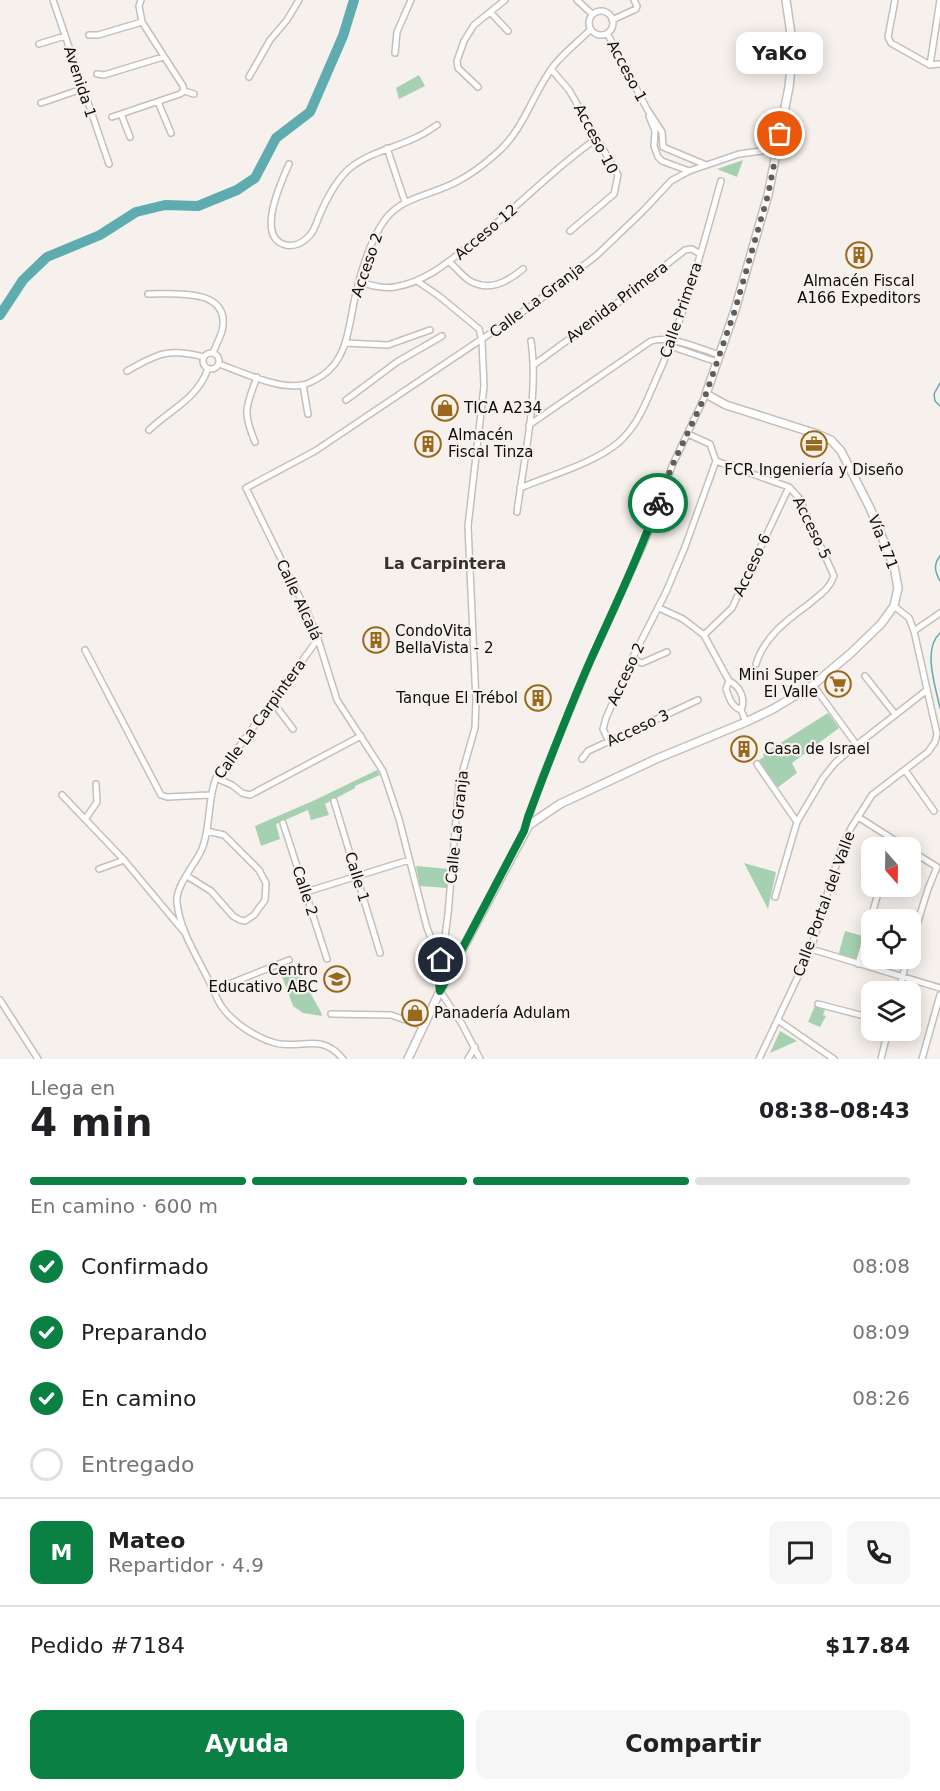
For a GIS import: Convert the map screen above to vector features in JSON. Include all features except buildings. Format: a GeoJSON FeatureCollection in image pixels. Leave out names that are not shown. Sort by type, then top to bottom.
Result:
{"type":"FeatureCollection","features":[{"type":"Feature","properties":{"kind":"main road"},"geometry":{"type":"LineString","coordinates":[[706,394],[735,310],[768,195],[789,87],[792,58],[786,0]]}},
{"type":"Feature","properties":{"kind":"main road","name":"Vía 171"},"geometry":{"type":"LineString","coordinates":[[706,394],[726,405],[817,434],[831,440],[841,451],[870,508],[894,566],[898,588],[894,606]]}},
{"type":"Feature","properties":{"kind":"main road"},"geometry":{"type":"LineString","coordinates":[[408,1059],[440,991],[524,831],[542,815],[560,804],[656,759],[746,722],[813,685],[874,631],[894,606]]}},
{"type":"Feature","properties":{"kind":"street","name":"Avenida 1"},"geometry":{"type":"LineString","coordinates":[[53,0],[109,165]]}},
{"type":"Feature","properties":{"kind":"street"},"geometry":{"type":"LineString","coordinates":[[249,77],[270,40],[299,0]]}},
{"type":"Feature","properties":{"kind":"street"},"geometry":{"type":"LineString","coordinates":[[395,53],[397,32],[411,0]]}},
{"type":"Feature","properties":{"kind":"street"},"geometry":{"type":"LineString","coordinates":[[478,87],[458,68],[457,60],[464,41],[474,26],[505,0]]}},
{"type":"Feature","properties":{"kind":"street"},"geometry":{"type":"LineString","coordinates":[[578,0],[592,14]]}},
{"type":"Feature","properties":{"kind":"street"},"geometry":{"type":"LineString","coordinates":[[612,20],[636,9],[634,0]]}},
{"type":"Feature","properties":{"kind":"street"},"geometry":{"type":"LineString","coordinates":[[895,0],[888,37],[891,43],[930,65],[940,64]]}},
{"type":"Feature","properties":{"kind":"street"},"geometry":{"type":"LineString","coordinates":[[930,65],[940,0]]}},
{"type":"Feature","properties":{"kind":"street"},"geometry":{"type":"LineString","coordinates":[[141,2],[141,22],[184,91]]}},
{"type":"Feature","properties":{"kind":"street"},"geometry":{"type":"LineString","coordinates":[[604,11],[612,20],[612,27],[607,33],[597,34],[591,29],[589,22],[592,14],[604,11]]}},
{"type":"Feature","properties":{"kind":"street"},"geometry":{"type":"LineString","coordinates":[[491,13],[508,31]]}},
{"type":"Feature","properties":{"kind":"street","name":"Avenida 1"},"geometry":{"type":"LineString","coordinates":[[89,35],[98,35],[141,22]]}},
{"type":"Feature","properties":{"kind":"street","name":"Acceso 2"},"geometry":{"type":"LineString","coordinates":[[303,385],[325,373],[334,365],[345,343],[359,282],[378,229],[396,207],[460,181],[498,152],[514,135],[556,63],[591,29]]}},
{"type":"Feature","properties":{"kind":"street","name":"Acceso 1"},"geometry":{"type":"LineString","coordinates":[[607,33],[647,109],[662,132],[663,147],[706,165]]}},
{"type":"Feature","properties":{"kind":"street"},"geometry":{"type":"LineString","coordinates":[[39,44],[65,36]]}},
{"type":"Feature","properties":{"kind":"street"},"geometry":{"type":"LineString","coordinates":[[97,74],[104,75],[163,57]]}},
{"type":"Feature","properties":{"kind":"street","name":"Acceso 10"},"geometry":{"type":"LineString","coordinates":[[552,69],[569,90],[618,175],[614,194],[570,231]]}},
{"type":"Feature","properties":{"kind":"street"},"geometry":{"type":"LineString","coordinates":[[41,103],[82,89]]}},
{"type":"Feature","properties":{"kind":"street"},"geometry":{"type":"LineString","coordinates":[[112,117],[184,91],[194,94]]}},
{"type":"Feature","properties":{"kind":"street"},"geometry":{"type":"LineString","coordinates":[[158,102],[171,132]]}},
{"type":"Feature","properties":{"kind":"street","name":"Acceso 1"},"geometry":{"type":"LineString","coordinates":[[647,109],[655,131],[654,146],[658,157],[662,161],[688,171]]}},
{"type":"Feature","properties":{"kind":"street"},"geometry":{"type":"LineString","coordinates":[[121,114],[130,137]]}},
{"type":"Feature","properties":{"kind":"street"},"geometry":{"type":"LineString","coordinates":[[289,164],[276,194],[271,228],[272,236],[276,241],[292,246],[299,244],[311,234],[326,200],[341,177],[352,167],[387,148],[417,137],[437,125]]}},
{"type":"Feature","properties":{"kind":"street","name":"Acceso 12"},"geometry":{"type":"LineString","coordinates":[[359,282],[385,287],[417,281],[449,262],[529,196],[573,154],[596,139]]}},
{"type":"Feature","properties":{"kind":"street"},"geometry":{"type":"LineString","coordinates":[[387,148],[405,202]]}},
{"type":"Feature","properties":{"kind":"street","name":"Calle La Granja"},"geometry":{"type":"LineString","coordinates":[[440,991],[459,784],[475,728],[476,701],[468,526],[484,386],[482,341],[597,255],[670,181],[688,171],[739,154],[776,149]]}},
{"type":"Feature","properties":{"kind":"street","name":"Calle Primera"},"geometry":{"type":"LineString","coordinates":[[520,488],[603,454],[627,434],[639,418],[671,343],[721,181]]}},
{"type":"Feature","properties":{"kind":"street","name":"Avenida Primera"},"geometry":{"type":"LineString","coordinates":[[535,364],[685,250],[692,249],[700,254]]}},
{"type":"Feature","properties":{"kind":"street"},"geometry":{"type":"LineString","coordinates":[[449,262],[468,280],[482,286],[508,281],[523,269]]}},
{"type":"Feature","properties":{"kind":"street"},"geometry":{"type":"LineString","coordinates":[[417,281],[439,296],[478,329],[482,341]]}},
{"type":"Feature","properties":{"kind":"street"},"geometry":{"type":"LineString","coordinates":[[148,294],[198,295],[214,302],[221,312],[223,321],[213,353]]}},
{"type":"Feature","properties":{"kind":"street"},"geometry":{"type":"LineString","coordinates":[[345,343],[388,345],[430,330]]}},
{"type":"Feature","properties":{"kind":"street"},"geometry":{"type":"LineString","coordinates":[[420,334],[426,344]]}},
{"type":"Feature","properties":{"kind":"street"},"geometry":{"type":"LineString","coordinates":[[346,400],[397,362],[442,336]]}},
{"type":"Feature","properties":{"kind":"street"},"geometry":{"type":"LineString","coordinates":[[529,425],[643,345],[659,339],[718,359]]}},
{"type":"Feature","properties":{"kind":"street","name":"Calle Alcalá"},"geometry":{"type":"LineString","coordinates":[[440,973],[436,950],[383,771],[337,700],[318,639],[246,488],[315,451],[482,341]]}},
{"type":"Feature","properties":{"kind":"street"},"geometry":{"type":"LineString","coordinates":[[517,512],[535,364],[531,341]]}},
{"type":"Feature","properties":{"kind":"street"},"geometry":{"type":"LineString","coordinates":[[127,371],[158,355],[172,352],[204,357]]}},
{"type":"Feature","properties":{"kind":"street"},"geometry":{"type":"LineString","coordinates":[[208,353],[213,353],[219,358],[219,364],[216,368],[208,369],[203,363],[204,357],[208,353]]}},
{"type":"Feature","properties":{"kind":"street"},"geometry":{"type":"LineString","coordinates":[[219,364],[278,383],[303,385],[308,414]]}},
{"type":"Feature","properties":{"kind":"street"},"geometry":{"type":"LineString","coordinates":[[148,430],[194,394],[202,384],[208,369]]}},
{"type":"Feature","properties":{"kind":"street"},"geometry":{"type":"LineString","coordinates":[[255,442],[246,418],[246,409],[257,377]]}},
{"type":"Feature","properties":{"kind":"street"},"geometry":{"type":"LineString","coordinates":[[524,831],[542,778],[590,662],[647,536],[672,466],[706,394]]}},
{"type":"Feature","properties":{"kind":"street"},"geometry":{"type":"LineString","coordinates":[[688,434],[710,444],[716,461],[685,547],[658,608],[683,619],[704,635],[729,681],[735,684],[741,692],[744,704],[741,710]]}},
{"type":"Feature","properties":{"kind":"street","name":"Acceso 5"},"geometry":{"type":"LineString","coordinates":[[716,461],[789,487],[799,498],[834,576],[826,591],[797,612],[766,640],[756,664]]}},
{"type":"Feature","properties":{"kind":"street","name":"Acceso 6"},"geometry":{"type":"LineString","coordinates":[[704,635],[732,608],[789,487]]}},
{"type":"Feature","properties":{"kind":"street","name":"Calle Portal del Valle"},"geometry":{"type":"LineString","coordinates":[[759,1059],[779,1021],[811,949],[842,847],[858,817],[872,795],[928,752],[936,742],[938,734],[914,631],[909,618],[894,606]]}},
{"type":"Feature","properties":{"kind":"street","name":"Acceso 2"},"geometry":{"type":"LineString","coordinates":[[609,742],[605,735],[604,722],[658,608]]}},
{"type":"Feature","properties":{"kind":"street"},"geometry":{"type":"LineString","coordinates":[[914,631],[940,613]]}},
{"type":"Feature","properties":{"kind":"street","name":"Calle La Carpintera"},"geometry":{"type":"LineString","coordinates":[[318,639],[216,778],[210,795],[207,831],[202,849],[179,888],[177,904],[186,934],[222,1008],[240,1024],[276,1043],[322,1044],[331,1047],[343,1059]]}},
{"type":"Feature","properties":{"kind":"street"},"geometry":{"type":"LineString","coordinates":[[85,650],[161,795],[210,795]]}},
{"type":"Feature","properties":{"kind":"street"},"geometry":{"type":"LineString","coordinates":[[632,659],[642,663],[667,652]]}},
{"type":"Feature","properties":{"kind":"street"},"geometry":{"type":"LineString","coordinates":[[865,676],[895,714]]}},
{"type":"Feature","properties":{"kind":"street"},"geometry":{"type":"LineString","coordinates":[[729,681],[726,689],[736,708],[741,710],[746,722]]}},
{"type":"Feature","properties":{"kind":"street"},"geometry":{"type":"LineString","coordinates":[[813,685],[856,744]]}},
{"type":"Feature","properties":{"kind":"street"},"geometry":{"type":"LineString","coordinates":[[775,897],[796,822],[835,763],[856,744],[927,690]]}},
{"type":"Feature","properties":{"kind":"street","name":"Acceso 3"},"geometry":{"type":"LineString","coordinates":[[582,759],[588,751],[698,700]]}},
{"type":"Feature","properties":{"kind":"street"},"geometry":{"type":"LineString","coordinates":[[272,701],[293,729]]}},
{"type":"Feature","properties":{"kind":"street"},"geometry":{"type":"LineString","coordinates":[[216,778],[250,795],[361,736]]}},
{"type":"Feature","properties":{"kind":"street"},"geometry":{"type":"LineString","coordinates":[[757,764],[796,822]]}},
{"type":"Feature","properties":{"kind":"street"},"geometry":{"type":"LineString","coordinates":[[905,770],[934,812]]}},
{"type":"Feature","properties":{"kind":"street"},"geometry":{"type":"LineString","coordinates":[[86,818],[97,802],[96,784]]}},
{"type":"Feature","properties":{"kind":"street"},"geometry":{"type":"LineString","coordinates":[[62,795],[124,860],[186,934]]}},
{"type":"Feature","properties":{"kind":"street","name":"Calle 1"},"geometry":{"type":"LineString","coordinates":[[334,801],[381,953]]}},
{"type":"Feature","properties":{"kind":"street"},"geometry":{"type":"LineString","coordinates":[[858,817],[887,837]]}},
{"type":"Feature","properties":{"kind":"street","name":"Calle 2"},"geometry":{"type":"LineString","coordinates":[[283,823],[327,959]]}},
{"type":"Feature","properties":{"kind":"street"},"geometry":{"type":"LineString","coordinates":[[187,876],[211,891],[233,916],[240,920],[245,921],[262,906],[265,900],[266,883],[259,870],[224,835],[207,831]]}},
{"type":"Feature","properties":{"kind":"street"},"geometry":{"type":"LineString","coordinates":[[921,857],[937,867],[921,910]]}},
{"type":"Feature","properties":{"kind":"street"},"geometry":{"type":"LineString","coordinates":[[99,869],[124,860]]}},
{"type":"Feature","properties":{"kind":"street"},"geometry":{"type":"LineString","coordinates":[[306,892],[409,860]]}},
{"type":"Feature","properties":{"kind":"street"},"geometry":{"type":"LineString","coordinates":[[858,964],[877,897]]}},
{"type":"Feature","properties":{"kind":"street"},"geometry":{"type":"LineString","coordinates":[[431,938],[439,942],[445,939]]}},
{"type":"Feature","properties":{"kind":"street"},"geometry":{"type":"LineString","coordinates":[[811,949],[940,988]]}},
{"type":"Feature","properties":{"kind":"street"},"geometry":{"type":"LineString","coordinates":[[214,990],[289,960]]}},
{"type":"Feature","properties":{"kind":"street"},"geometry":{"type":"LineString","coordinates":[[902,981],[905,969]]}},
{"type":"Feature","properties":{"kind":"street"},"geometry":{"type":"LineString","coordinates":[[440,991],[462,1024],[480,1059]]}},
{"type":"Feature","properties":{"kind":"street"},"geometry":{"type":"LineString","coordinates":[[922,1059],[940,995]]}},
{"type":"Feature","properties":{"kind":"street"},"geometry":{"type":"LineString","coordinates":[[0,1000],[38,1059]]}},
{"type":"Feature","properties":{"kind":"street"},"geometry":{"type":"LineString","coordinates":[[818,1004],[861,1015]]}},
{"type":"Feature","properties":{"kind":"street"},"geometry":{"type":"LineString","coordinates":[[331,1014],[391,1015],[423,1026]]}},
{"type":"Feature","properties":{"kind":"street"},"geometry":{"type":"LineString","coordinates":[[779,1021],[834,1059]]}},
{"type":"Feature","properties":{"kind":"street"},"geometry":{"type":"LineString","coordinates":[[881,1059],[885,1041]]}},
{"type":"Feature","properties":{"kind":"street"},"geometry":{"type":"LineString","coordinates":[[468,1059],[475,1047]]}},
{"type":"Feature","properties":{"kind":"green space"},"geometry":{"type":"Polygon","coordinates":[[[419,75],[425,86],[399,99],[396,88],[419,75]]]}},
{"type":"Feature","properties":{"kind":"green space"},"geometry":{"type":"Polygon","coordinates":[[[743,160],[737,177],[717,169],[743,160]]]}},
{"type":"Feature","properties":{"kind":"green space"},"geometry":{"type":"Polygon","coordinates":[[[828,713],[839,728],[792,763],[797,773],[777,788],[759,760],[764,757],[763,754],[828,713]]]}},
{"type":"Feature","properties":{"kind":"green space"},"geometry":{"type":"Polygon","coordinates":[[[377,770],[380,775],[355,786],[325,804],[329,815],[311,820],[308,810],[276,824],[280,839],[261,846],[255,826],[377,770]]]}},
{"type":"Feature","properties":{"kind":"green space"},"geometry":{"type":"Polygon","coordinates":[[[744,863],[776,872],[768,909],[744,863]]]}},
{"type":"Feature","properties":{"kind":"green space"},"geometry":{"type":"Polygon","coordinates":[[[416,866],[449,869],[447,888],[420,886],[416,866]]]}},
{"type":"Feature","properties":{"kind":"green space"},"geometry":{"type":"Polygon","coordinates":[[[845,931],[861,935],[856,961],[838,956],[845,931]]]}},
{"type":"Feature","properties":{"kind":"green space"},"geometry":{"type":"Polygon","coordinates":[[[295,966],[322,1016],[303,1013],[293,1006],[280,971],[295,966]]]}},
{"type":"Feature","properties":{"kind":"green space"},"geometry":{"type":"Polygon","coordinates":[[[815,1006],[825,1010],[823,1015],[826,1016],[820,1027],[808,1022],[815,1006]]]}},
{"type":"Feature","properties":{"kind":"green space"},"geometry":{"type":"Polygon","coordinates":[[[780,1031],[797,1041],[770,1053],[780,1031]]]}},
{"type":"Feature","properties":{"kind":"waterway"},"geometry":{"type":"LineString","coordinates":[[0,315],[23,280],[47,257],[100,235],[136,212],[165,205],[198,206],[237,190],[255,178],[276,138],[310,112],[343,36],[354,0]]}},
{"type":"Feature","properties":{"kind":"waterway"},"geometry":{"type":"LineString","coordinates":[[940,383],[934,394],[935,401],[940,406]]}},
{"type":"Feature","properties":{"kind":"waterway"},"geometry":{"type":"LineString","coordinates":[[940,556],[936,562],[940,581]]}},
{"type":"Feature","properties":{"kind":"waterway"},"geometry":{"type":"LineString","coordinates":[[940,633],[935,640],[931,658],[933,680],[940,708]]}},
{"type":"Feature","properties":{"kind":"way so far"},"geometry":{"type":"LineString","coordinates":[[658,503],[672,466],[706,394],[735,310],[768,195],[780,134]]}},
{"type":"Feature","properties":{"kind":"place","name":"YaKo"},"geometry":{"type":"Point","coordinates":[780,134]}},
{"type":"Feature","properties":{"kind":"place","name":"Almacén Fiscal A166 Expeditors"},"geometry":{"type":"Point","coordinates":[859,255]}},
{"type":"Feature","properties":{"kind":"place","name":"TICA A234"},"geometry":{"type":"Point","coordinates":[445,408]}},
{"type":"Feature","properties":{"kind":"place","name":"Almacén Fiscal Tinza"},"geometry":{"type":"Point","coordinates":[428,444]}},
{"type":"Feature","properties":{"kind":"place","name":"FCR Ingeniería y Diseño"},"geometry":{"type":"Point","coordinates":[814,444]}},
{"type":"Feature","properties":{"kind":"place","name":"CondoVita BellaVista - 2"},"geometry":{"type":"Point","coordinates":[376,640]}},
{"type":"Feature","properties":{"kind":"place","name":"Mini Super El Valle"},"geometry":{"type":"Point","coordinates":[838,684]}},
{"type":"Feature","properties":{"kind":"place","name":"Tanque El Trébol"},"geometry":{"type":"Point","coordinates":[538,698]}},
{"type":"Feature","properties":{"kind":"place","name":"Casa de Israel"},"geometry":{"type":"Point","coordinates":[744,749]}},
{"type":"Feature","properties":{"kind":"place","name":"Centro Educativo ABC"},"geometry":{"type":"Point","coordinates":[337,979]}},
{"type":"Feature","properties":{"kind":"place","name":"Panadería Adulam"},"geometry":{"type":"Point","coordinates":[415,1013]}},
{"type":"Feature","properties":{"kind":"district","name":"La Carpintera"},"geometry":{"type":"Point","coordinates":[445,563]}},
{"type":"Feature","properties":{"kind":"route"},"geometry":{"type":"LineString","coordinates":[[441,960],[440,991],[524,831],[542,778],[621,590],[647,536],[658,503]]}}]}
